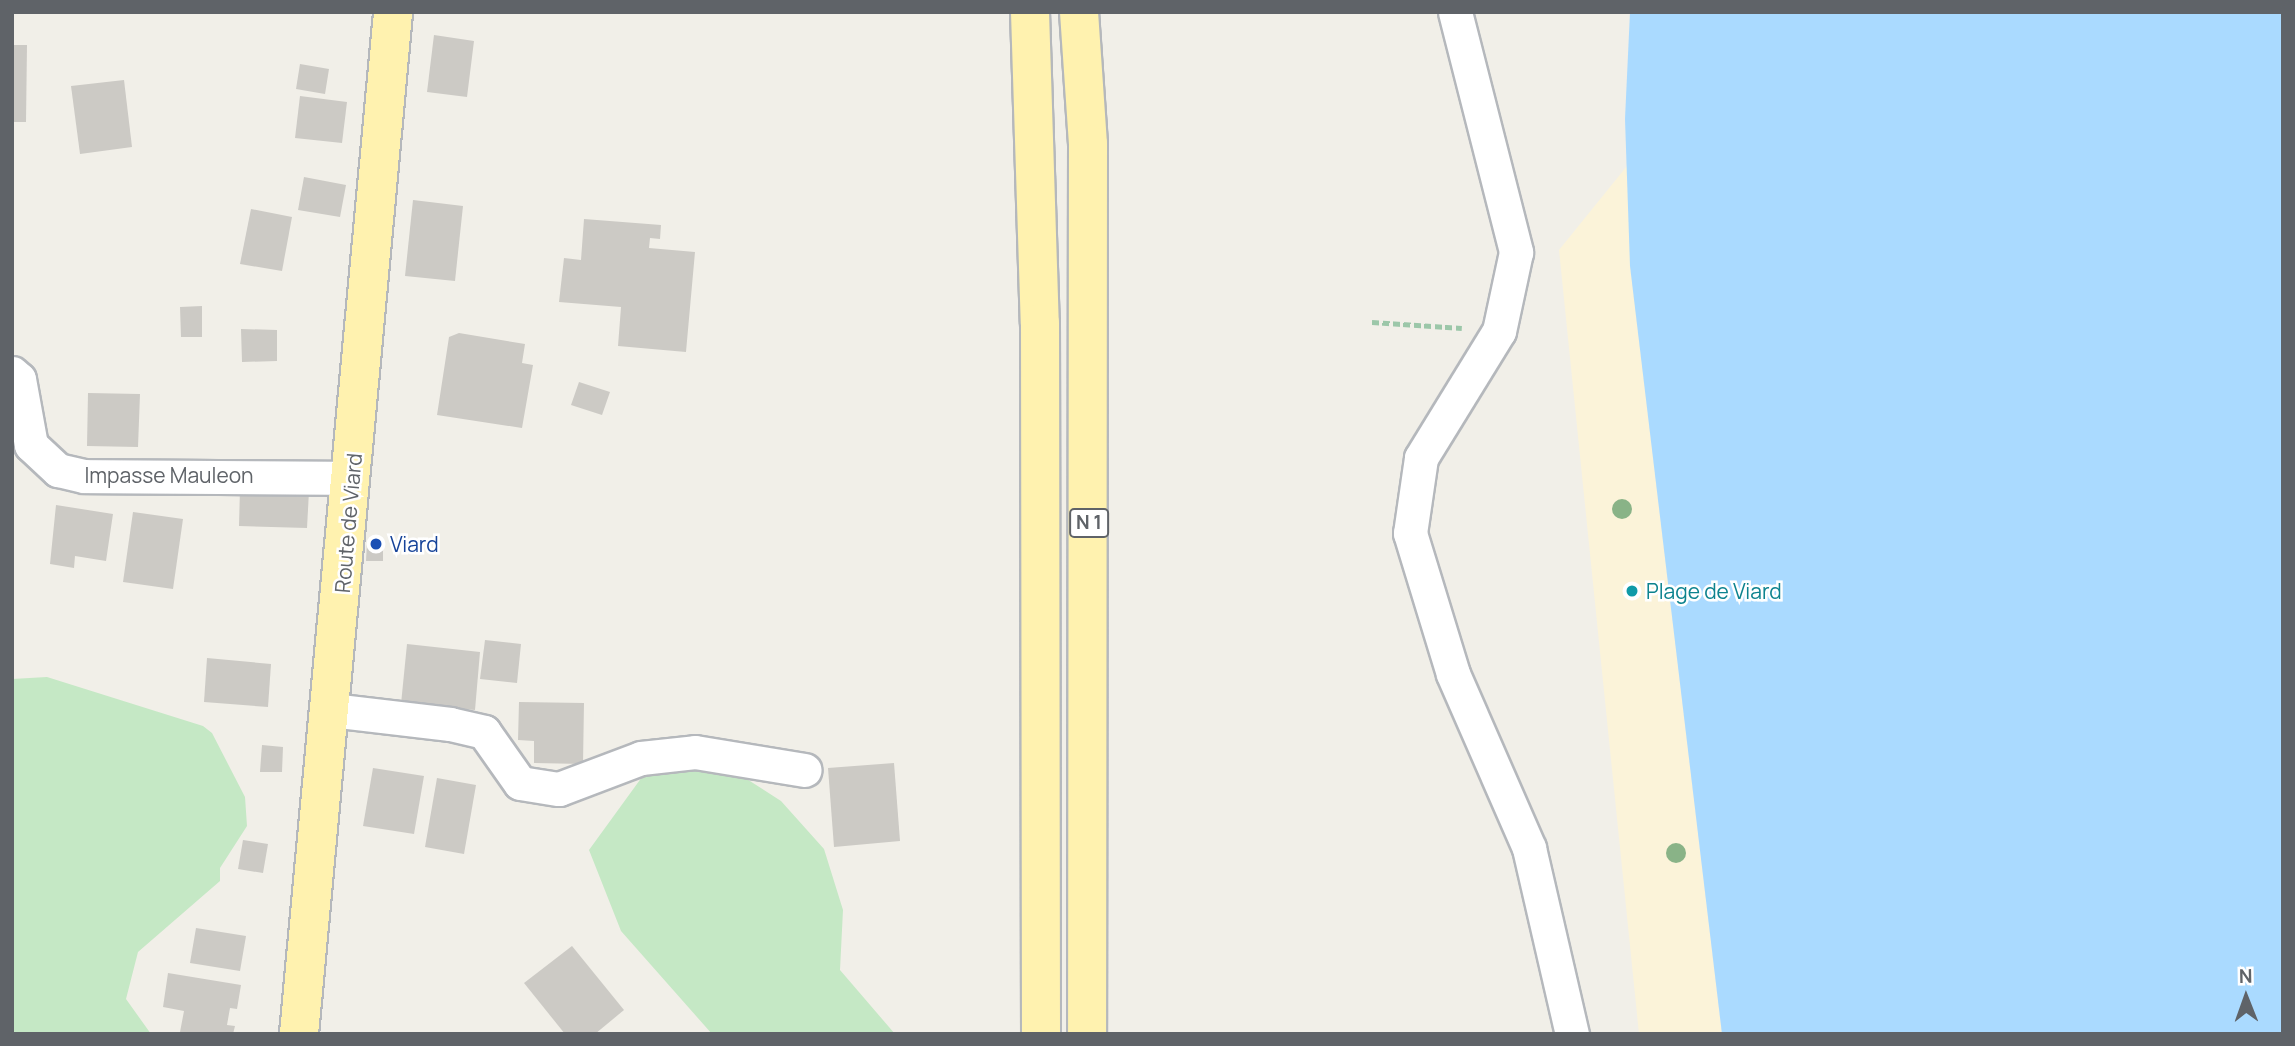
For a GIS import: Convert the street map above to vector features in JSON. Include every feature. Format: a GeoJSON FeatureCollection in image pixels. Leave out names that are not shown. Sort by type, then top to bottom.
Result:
{"type":"FeatureCollection","features":[{"type":"Feature","properties":{"kind":"main road","name":"Route de Viard"},"geometry":{"type":"LineString","coordinates":[[299,1034],[331,710],[393,12]]}},
{"type":"Feature","properties":{"kind":"main road","name":"N 1"},"geometry":{"type":"LineString","coordinates":[[1030,12],[1041,323],[1041,1034]]}},
{"type":"Feature","properties":{"kind":"main road","name":"N 1"},"geometry":{"type":"LineString","coordinates":[[1079,12],[1088,145],[1087,1034]]}},
{"type":"Feature","properties":{"kind":"street"},"geometry":{"type":"LineString","coordinates":[[1455,12],[1516,252],[1499,331],[1420,458],[1410,533],[1453,674],[1529,848],[1572,1034]]}},
{"type":"Feature","properties":{"kind":"street","name":"Impasse Mauleon"},"geometry":{"type":"LineString","coordinates":[[12,373],[19,379],[32,445],[58,470],[84,476],[352,478]]}},
{"type":"Feature","properties":{"kind":"street"},"geometry":{"type":"LineString","coordinates":[[331,710],[450,724],[484,732],[520,783],[559,789],[641,758],[695,752],[805,769]]}},
{"type":"Feature","properties":{"kind":"path"},"geometry":{"type":"LineString","coordinates":[[1372,322],[1499,331]]}},
{"type":"Feature","properties":{"kind":"green space"},"geometry":{"type":"Polygon","coordinates":[[[47,677],[203,726],[212,733],[245,797],[247,826],[220,868],[220,881],[138,952],[126,999],[151,1034],[12,1034],[12,679],[47,677]]]}},
{"type":"Feature","properties":{"kind":"green space"},"geometry":{"type":"Polygon","coordinates":[[[687,763],[742,776],[781,801],[824,849],[843,910],[840,970],[895,1034],[712,1034],[621,931],[589,850],[650,766],[687,763]]]}},
{"type":"Feature","properties":{"kind":"sand","name":"Plage de Viard"},"geometry":{"type":"Polygon","coordinates":[[[1627,166],[1648,414],[1722,1034],[1639,1034],[1559,250],[1627,166]]]}},
{"type":"Feature","properties":{"kind":"water"},"geometry":{"type":"Polygon","coordinates":[[[1630,12],[2283,12],[2283,1034],[1722,1034],[1630,266],[1625,119],[1630,12]]]}},
{"type":"Feature","properties":{"kind":"building"},"geometry":{"type":"Polygon","coordinates":[[[434,35],[474,41],[467,97],[427,92],[434,35]]]}},
{"type":"Feature","properties":{"kind":"building"},"geometry":{"type":"Polygon","coordinates":[[[12,45],[27,45],[26,122],[12,122],[12,45]]]}},
{"type":"Feature","properties":{"kind":"building"},"geometry":{"type":"Polygon","coordinates":[[[300,64],[329,69],[325,94],[296,89],[300,64]]]}},
{"type":"Feature","properties":{"kind":"building"},"geometry":{"type":"Polygon","coordinates":[[[124,80],[132,147],[80,154],[71,86],[124,80]]]}},
{"type":"Feature","properties":{"kind":"building"},"geometry":{"type":"Polygon","coordinates":[[[300,96],[347,102],[342,143],[295,138],[300,96]]]}},
{"type":"Feature","properties":{"kind":"building"},"geometry":{"type":"Polygon","coordinates":[[[304,177],[346,185],[340,217],[298,210],[304,177]]]}},
{"type":"Feature","properties":{"kind":"building"},"geometry":{"type":"Polygon","coordinates":[[[413,200],[463,206],[455,281],[405,276],[413,200]]]}},
{"type":"Feature","properties":{"kind":"building"},"geometry":{"type":"Polygon","coordinates":[[[251,209],[292,217],[282,271],[240,264],[251,209]]]}},
{"type":"Feature","properties":{"kind":"building"},"geometry":{"type":"Polygon","coordinates":[[[584,219],[661,225],[660,239],[650,238],[649,248],[695,252],[686,352],[618,346],[621,307],[559,302],[564,258],[581,260],[584,219]]]}},
{"type":"Feature","properties":{"kind":"building"},"geometry":{"type":"Polygon","coordinates":[[[202,306],[202,337],[181,337],[180,307],[202,306]]]}},
{"type":"Feature","properties":{"kind":"building"},"geometry":{"type":"Polygon","coordinates":[[[241,329],[277,330],[277,361],[242,362],[241,329]]]}},
{"type":"Feature","properties":{"kind":"building"},"geometry":{"type":"Polygon","coordinates":[[[459,333],[525,344],[522,363],[533,365],[522,428],[437,415],[449,337],[459,333]]]}},
{"type":"Feature","properties":{"kind":"building"},"geometry":{"type":"Polygon","coordinates":[[[579,382],[610,392],[602,415],[571,405],[579,382]]]}},
{"type":"Feature","properties":{"kind":"building"},"geometry":{"type":"Polygon","coordinates":[[[88,393],[140,394],[138,447],[87,446],[88,393]]]}},
{"type":"Feature","properties":{"kind":"building"},"geometry":{"type":"Polygon","coordinates":[[[240,489],[309,491],[307,528],[239,526],[240,489]]]}},
{"type":"Feature","properties":{"kind":"building"},"geometry":{"type":"Polygon","coordinates":[[[56,505],[113,514],[106,561],[75,556],[74,568],[50,564],[56,505]]]}},
{"type":"Feature","properties":{"kind":"building"},"geometry":{"type":"Polygon","coordinates":[[[133,512],[183,519],[173,589],[123,582],[133,512]]]}},
{"type":"Feature","properties":{"kind":"building"},"geometry":{"type":"Polygon","coordinates":[[[367,542],[383,542],[383,561],[366,561],[367,542]]]}},
{"type":"Feature","properties":{"kind":"building"},"geometry":{"type":"Polygon","coordinates":[[[485,640],[521,644],[517,683],[480,679],[485,640]]]}},
{"type":"Feature","properties":{"kind":"building"},"geometry":{"type":"Polygon","coordinates":[[[407,644],[480,652],[475,710],[401,704],[407,644]]]}},
{"type":"Feature","properties":{"kind":"building"},"geometry":{"type":"Polygon","coordinates":[[[207,658],[271,664],[268,707],[204,702],[207,658]]]}},
{"type":"Feature","properties":{"kind":"building"},"geometry":{"type":"Polygon","coordinates":[[[519,702],[584,703],[583,764],[534,763],[534,741],[518,740],[519,702]]]}},
{"type":"Feature","properties":{"kind":"building"},"geometry":{"type":"Polygon","coordinates":[[[262,745],[283,747],[282,772],[260,772],[262,745]]]}},
{"type":"Feature","properties":{"kind":"building"},"geometry":{"type":"Polygon","coordinates":[[[894,763],[900,841],[834,847],[828,768],[894,763]]]}},
{"type":"Feature","properties":{"kind":"building"},"geometry":{"type":"Polygon","coordinates":[[[373,768],[424,776],[414,834],[363,826],[373,768]]]}},
{"type":"Feature","properties":{"kind":"building"},"geometry":{"type":"Polygon","coordinates":[[[437,778],[476,785],[464,854],[425,847],[437,778]]]}},
{"type":"Feature","properties":{"kind":"building"},"geometry":{"type":"Polygon","coordinates":[[[243,840],[268,844],[263,873],[238,869],[243,840]]]}},
{"type":"Feature","properties":{"kind":"building"},"geometry":{"type":"Polygon","coordinates":[[[196,928],[246,936],[240,971],[190,963],[196,928]]]}},
{"type":"Feature","properties":{"kind":"building"},"geometry":{"type":"Polygon","coordinates":[[[572,946],[624,1010],[595,1034],[565,1034],[524,983],[572,946]]]}},
{"type":"Feature","properties":{"kind":"building"},"geometry":{"type":"Polygon","coordinates":[[[168,973],[241,985],[237,1009],[230,1008],[227,1025],[235,1026],[233,1034],[180,1032],[184,1011],[163,1007],[168,973]]]}},
{"type":"Feature","properties":{"kind":"place","name":"Viard"},"geometry":{"type":"Point","coordinates":[376,544]}},
{"type":"Feature","properties":{"kind":"place","name":"Plage de Viard"},"geometry":{"type":"Point","coordinates":[1632,591]}}]}
